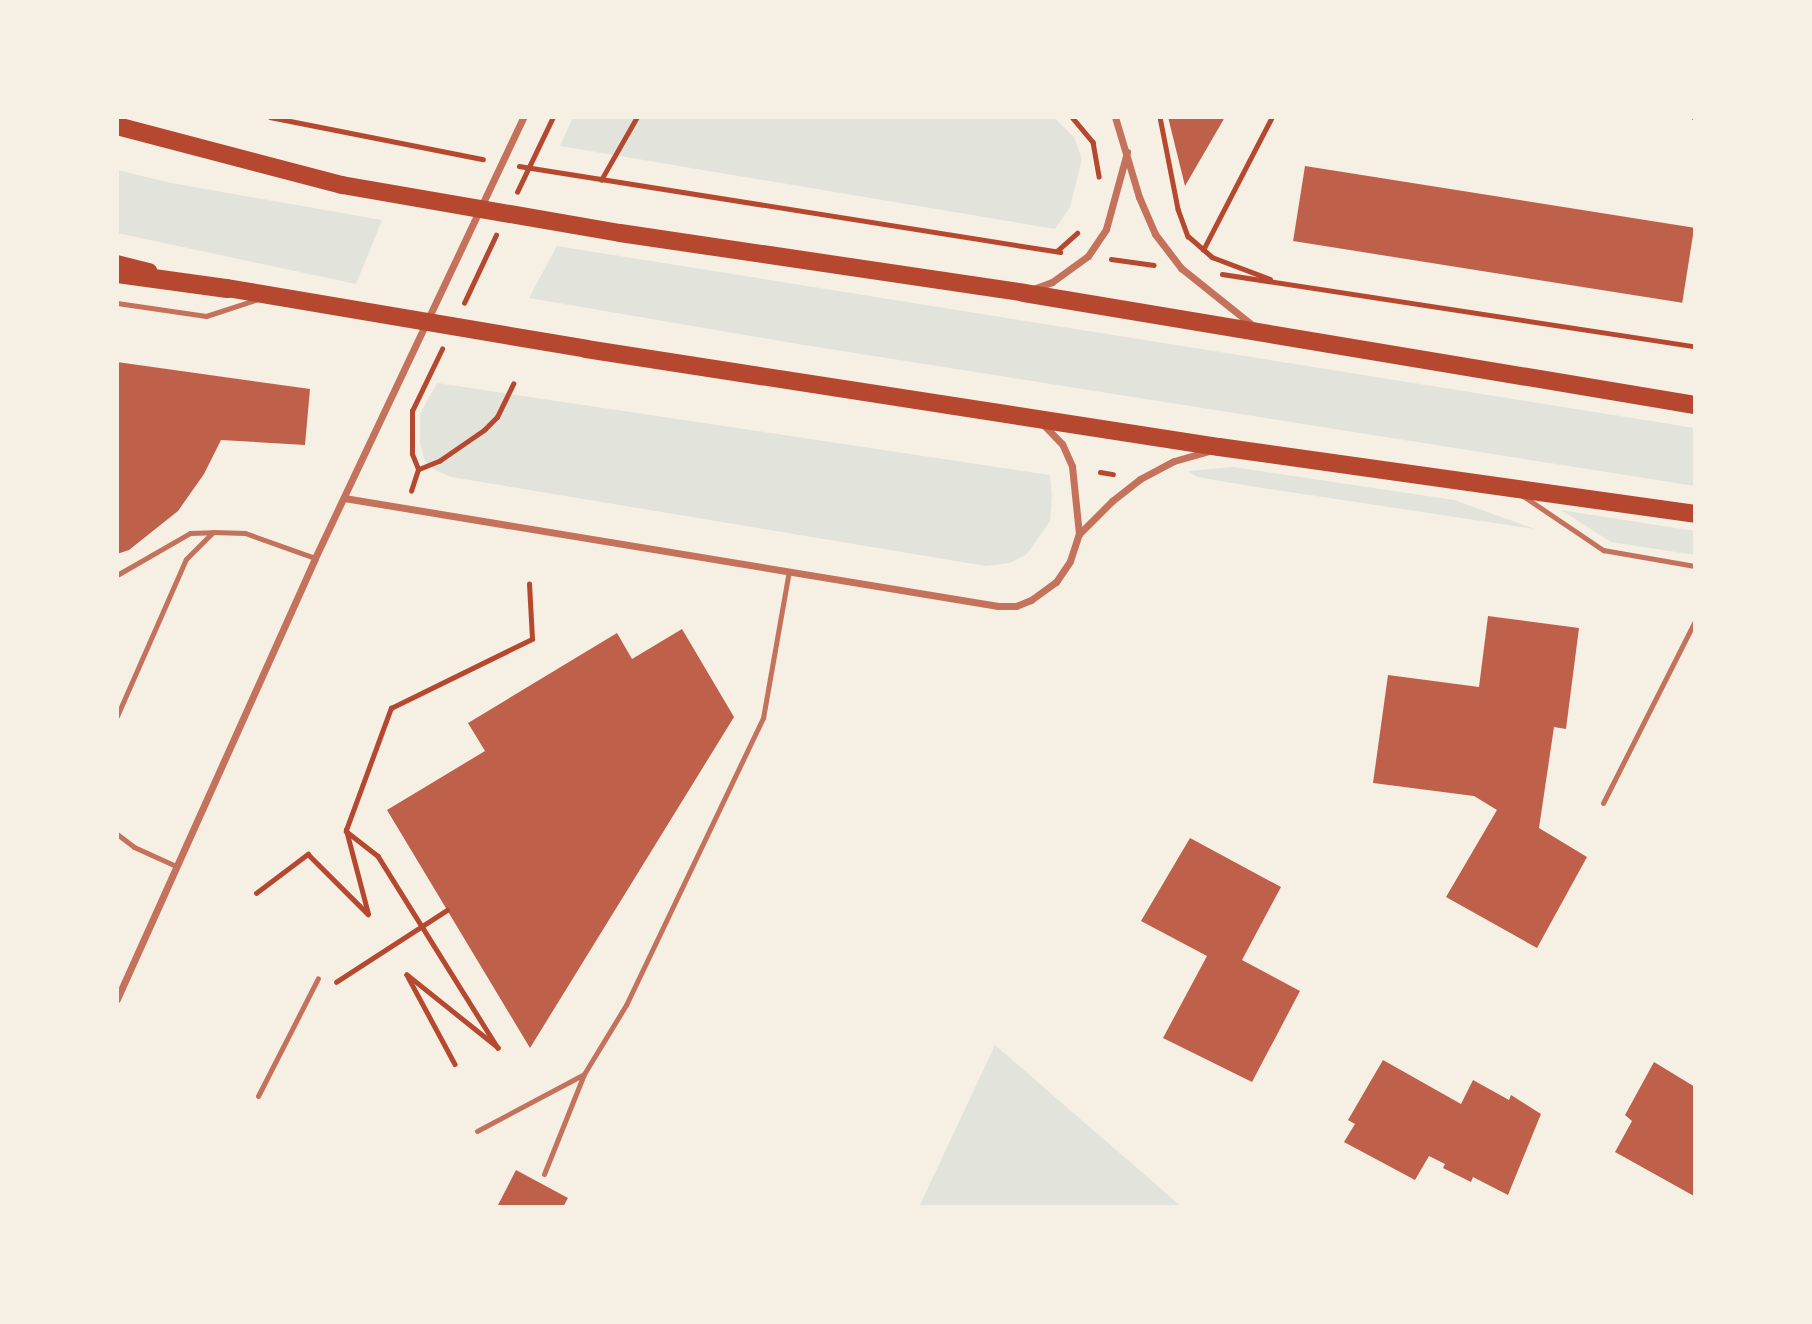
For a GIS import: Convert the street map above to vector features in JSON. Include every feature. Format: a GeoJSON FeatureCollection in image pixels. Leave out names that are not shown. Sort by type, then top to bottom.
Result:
{"type":"FeatureCollection","features":[{"type":"Feature","properties":{"kind":"highway"},"geometry":{"type":"LineString","coordinates":[[117,273],[226,288]]}},
{"type":"Feature","properties":{"kind":"main road"},"geometry":{"type":"LineString","coordinates":[[117,126],[342,185],[620,233],[1024,293],[1695,405]]}},
{"type":"Feature","properties":{"kind":"main road"},"geometry":{"type":"LineString","coordinates":[[117,262],[226,288],[586,349],[1219,447],[1695,514]]}},
{"type":"Feature","properties":{"kind":"street"},"geometry":{"type":"LineString","coordinates":[[117,999],[315,558],[523,117]]}},
{"type":"Feature","properties":{"kind":"street"},"geometry":{"type":"LineString","coordinates":[[1115,117],[1139,197],[1155,234],[1181,268],[1262,333]]}},
{"type":"Feature","properties":{"kind":"street"},"geometry":{"type":"LineString","coordinates":[[1024,293],[1052,282],[1087,256],[1106,229],[1127,151]]}},
{"type":"Feature","properties":{"kind":"street"},"geometry":{"type":"LineString","coordinates":[[344,498],[998,606],[1016,606],[1031,600],[1056,582],[1070,561],[1079,534],[1072,466],[1062,444],[1038,419]]}},
{"type":"Feature","properties":{"kind":"street"},"geometry":{"type":"LineString","coordinates":[[1079,534],[1112,501],[1140,479],[1174,461],[1219,447]]}},
{"type":"Feature","properties":{"kind":"lane"},"geometry":{"type":"LineString","coordinates":[[117,303],[206,316],[270,295]]}},
{"type":"Feature","properties":{"kind":"lane"},"geometry":{"type":"LineString","coordinates":[[1509,486],[1603,550],[1695,566]]}},
{"type":"Feature","properties":{"kind":"lane"},"geometry":{"type":"LineString","coordinates":[[117,716],[186,559],[213,532]]}},
{"type":"Feature","properties":{"kind":"lane"},"geometry":{"type":"LineString","coordinates":[[117,575],[190,533],[245,533],[315,558]]}},
{"type":"Feature","properties":{"kind":"lane"},"geometry":{"type":"LineString","coordinates":[[544,1174],[584,1074],[626,1005],[764,718],[789,571]]}},
{"type":"Feature","properties":{"kind":"lane"},"geometry":{"type":"LineString","coordinates":[[1604,803],[1695,621]]}},
{"type":"Feature","properties":{"kind":"lane"},"geometry":{"type":"LineString","coordinates":[[117,834],[134,847],[176,866]]}},
{"type":"Feature","properties":{"kind":"lane"},"geometry":{"type":"LineString","coordinates":[[258,1096],[318,978]]}},
{"type":"Feature","properties":{"kind":"lane"},"geometry":{"type":"LineString","coordinates":[[477,1131],[584,1074]]}},
{"type":"Feature","properties":{"kind":"path"},"geometry":{"type":"LineString","coordinates":[[270,117],[354,136]]}},
{"type":"Feature","properties":{"kind":"path"},"geometry":{"type":"LineString","coordinates":[[601,180],[637,117]]}},
{"type":"Feature","properties":{"kind":"path"},"geometry":{"type":"LineString","coordinates":[[1072,117],[1093,142],[1101,188]]}},
{"type":"Feature","properties":{"kind":"path"},"geometry":{"type":"LineString","coordinates":[[1160,117],[1182,223],[1188,236],[1203,250],[1232,266],[1283,284]]}},
{"type":"Feature","properties":{"kind":"path"},"geometry":{"type":"LineString","coordinates":[[1203,250],[1272,117]]}},
{"type":"Feature","properties":{"kind":"path"},"geometry":{"type":"LineString","coordinates":[[634,186],[1056,251],[1080,230]]}},
{"type":"Feature","properties":{"kind":"path"},"geometry":{"type":"LineString","coordinates":[[1114,260],[1166,266]]}},
{"type":"Feature","properties":{"kind":"path"},"geometry":{"type":"LineString","coordinates":[[1216,273],[1695,346]]}},
{"type":"Feature","properties":{"kind":"path"},"geometry":{"type":"LineString","coordinates":[[418,469],[439,460],[484,430],[497,416],[513,384]]}},
{"type":"Feature","properties":{"kind":"path"},"geometry":{"type":"LineString","coordinates":[[256,893],[308,853],[368,914],[346,830],[391,708],[532,639],[529,584]]}},
{"type":"Feature","properties":{"kind":"path"},"geometry":{"type":"LineString","coordinates":[[346,830],[379,856],[498,1048],[407,975],[455,1064]]}},
{"type":"Feature","properties":{"kind":"path"},"geometry":{"type":"LineString","coordinates":[[326,989],[447,910]]}},
{"type":"Feature","properties":{"kind":"shaded area"},"geometry":{"type":"Polygon","coordinates":[[[573,117],[1053,117],[1074,137],[1082,159],[1070,207],[1055,229],[560,146],[573,117]]]}},
{"type":"Feature","properties":{"kind":"shaded area"},"geometry":{"type":"Polygon","coordinates":[[[117,170],[171,183],[382,220],[356,284],[117,233],[117,170]]]}},
{"type":"Feature","properties":{"kind":"shaded area"},"geometry":{"type":"Polygon","coordinates":[[[557,246],[1695,428],[1695,486],[798,344],[529,298],[557,246]]]}},
{"type":"Feature","properties":{"kind":"shaded area"},"geometry":{"type":"Polygon","coordinates":[[[437,383],[1050,475],[1050,521],[1027,554],[1010,563],[986,566],[451,477],[435,470],[425,461],[420,443],[420,414],[437,383]]]}},
{"type":"Feature","properties":{"kind":"shaded area"},"geometry":{"type":"Polygon","coordinates":[[[1233,467],[1454,500],[1535,529],[1256,487],[1197,477],[1188,471],[1233,467]]]}},
{"type":"Feature","properties":{"kind":"shaded area"},"geometry":{"type":"Polygon","coordinates":[[[1561,510],[1695,531],[1695,555],[1611,542],[1561,510]]]}},
{"type":"Feature","properties":{"kind":"shaded area"},"geometry":{"type":"Polygon","coordinates":[[[995,1045],[1182,1207],[919,1207],[995,1045]]]}},
{"type":"Feature","properties":{"kind":"building"},"geometry":{"type":"Polygon","coordinates":[[[1168,117],[1225,117],[1185,186],[1168,117]]]}},
{"type":"Feature","properties":{"kind":"building"},"geometry":{"type":"Polygon","coordinates":[[[1305,166],[1694,228],[1682,303],[1293,241],[1305,166]]]}},
{"type":"Feature","properties":{"kind":"building"},"geometry":{"type":"Polygon","coordinates":[[[117,362],[310,389],[305,445],[221,440],[204,474],[178,511],[129,550],[117,554],[117,362]]]}},
{"type":"Feature","properties":{"kind":"building"},"geometry":{"type":"Polygon","coordinates":[[[1488,616],[1579,628],[1566,729],[1554,727],[1539,828],[1587,857],[1537,948],[1446,897],[1497,810],[1474,796],[1373,783],[1388,675],[1479,687],[1488,616]]]}},
{"type":"Feature","properties":{"kind":"building"},"geometry":{"type":"Polygon","coordinates":[[[682,629],[734,717],[530,1048],[387,810],[485,751],[468,723],[617,633],[632,659],[682,629]]]}},
{"type":"Feature","properties":{"kind":"building"},"geometry":{"type":"Polygon","coordinates":[[[1190,838],[1281,887],[1242,960],[1300,991],[1252,1082],[1163,1038],[1207,956],[1141,921],[1190,838]]]}},
{"type":"Feature","properties":{"kind":"building"},"geometry":{"type":"Polygon","coordinates":[[[1383,1060],[1461,1104],[1473,1080],[1509,1100],[1511,1095],[1541,1114],[1508,1195],[1473,1177],[1471,1182],[1443,1168],[1445,1164],[1429,1156],[1415,1180],[1344,1142],[1355,1124],[1348,1120],[1383,1060]]]}},
{"type":"Feature","properties":{"kind":"building"},"geometry":{"type":"Polygon","coordinates":[[[1654,1062],[1695,1087],[1694,1196],[1615,1152],[1632,1121],[1625,1115],[1654,1062]]]}},
{"type":"Feature","properties":{"kind":"building"},"geometry":{"type":"Polygon","coordinates":[[[516,1170],[568,1198],[563,1207],[497,1207],[516,1170]]]}}]}
